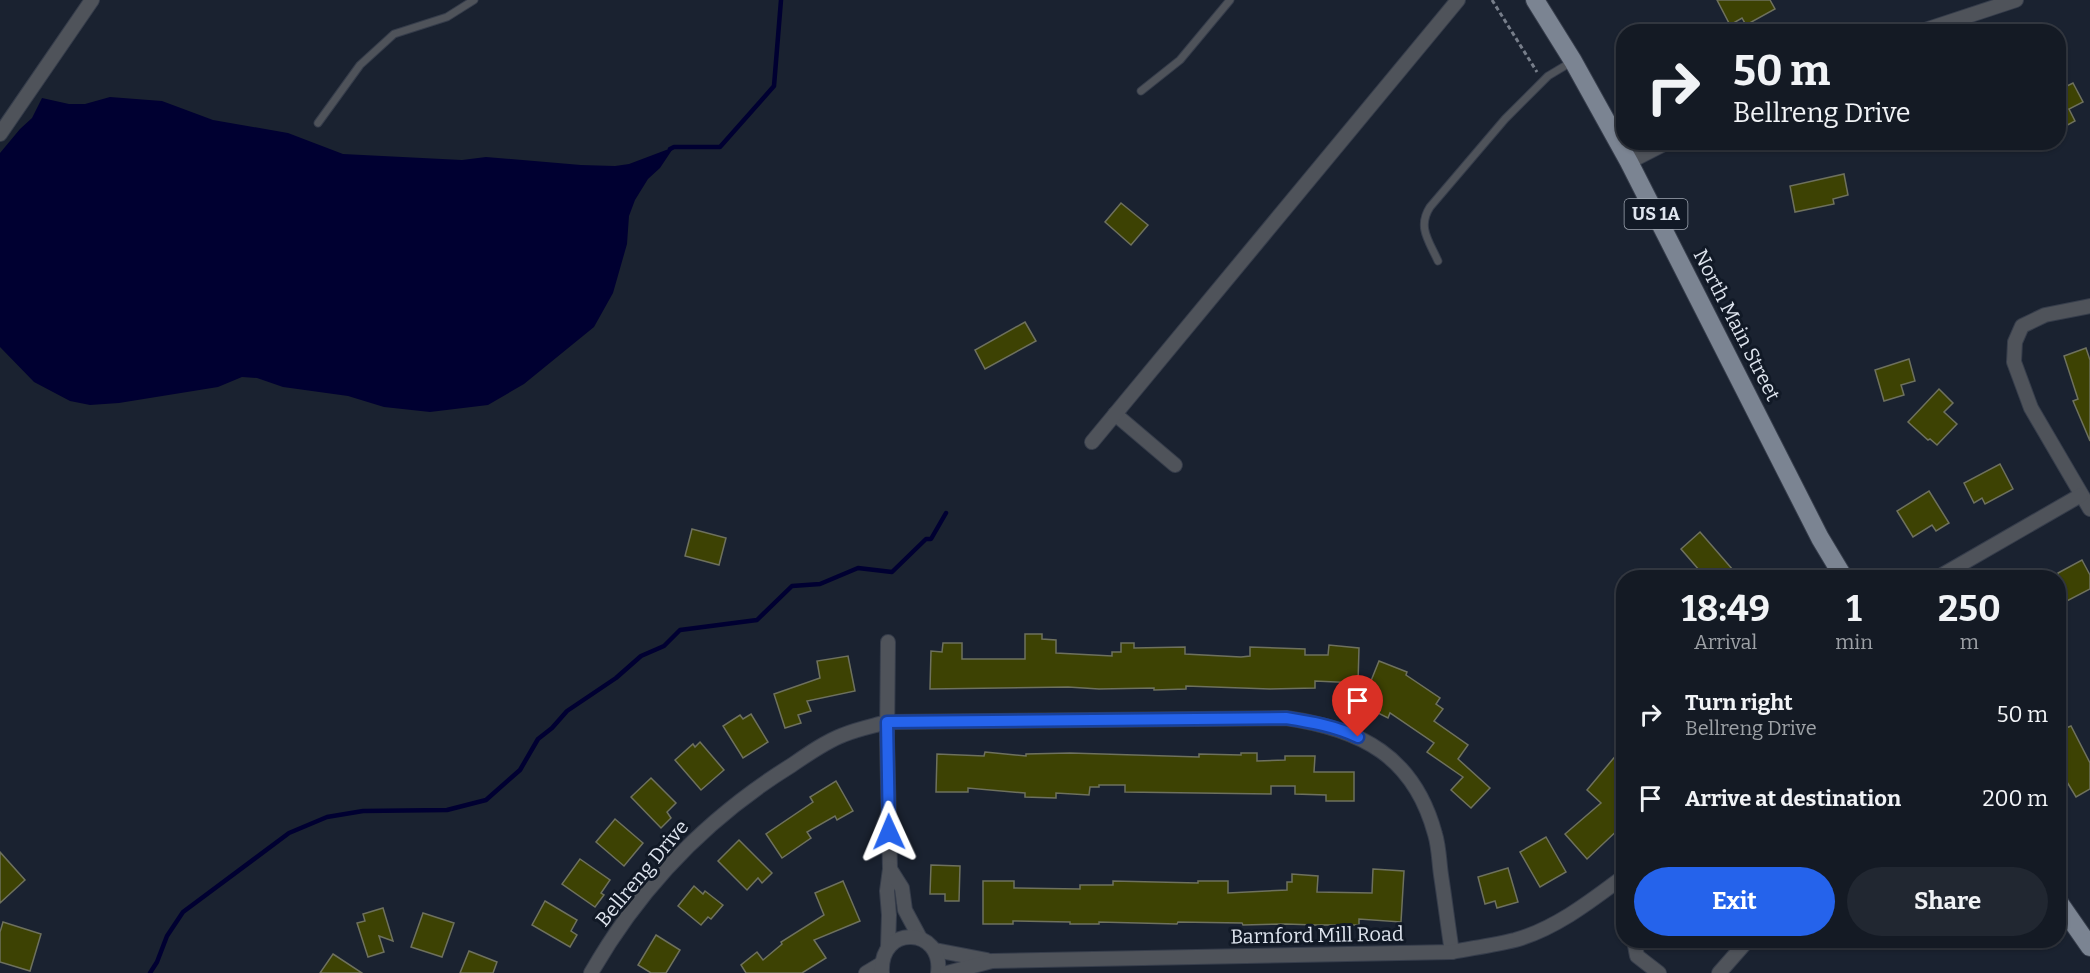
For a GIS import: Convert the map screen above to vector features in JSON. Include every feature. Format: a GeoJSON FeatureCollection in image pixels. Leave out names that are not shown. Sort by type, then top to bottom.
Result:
{"type":"FeatureCollection","features":[{"type":"Feature","properties":{"kind":"main road","name":"North Main Street"},"geometry":{"type":"LineString","coordinates":[[1534,0],[1573,61],[1616,139]]}},
{"type":"Feature","properties":{"kind":"main road","name":"North Main Street"},"geometry":{"type":"LineString","coordinates":[[1622,150],[1820,538],[1839,570]]}},
{"type":"Feature","properties":{"kind":"main road"},"geometry":{"type":"LineString","coordinates":[[2066,912],[2090,947]]}},
{"type":"Feature","properties":{"kind":"street"},"geometry":{"type":"LineString","coordinates":[[0,134],[92,0]]}},
{"type":"Feature","properties":{"kind":"street"},"geometry":{"type":"LineString","coordinates":[[1092,442],[1458,0]]}},
{"type":"Feature","properties":{"kind":"street"},"geometry":{"type":"LineString","coordinates":[[1943,24],[2016,0]]}},
{"type":"Feature","properties":{"kind":"street"},"geometry":{"type":"LineString","coordinates":[[1629,162],[1652,150]]}},
{"type":"Feature","properties":{"kind":"street"},"geometry":{"type":"LineString","coordinates":[[2090,306],[2045,315],[2022,326],[2015,342],[2014,362],[2031,408],[2090,509]]}},
{"type":"Feature","properties":{"kind":"street"},"geometry":{"type":"LineString","coordinates":[[1115,414],[1175,465]]}},
{"type":"Feature","properties":{"kind":"street"},"geometry":{"type":"LineString","coordinates":[[1951,570],[2081,495]]}},
{"type":"Feature","properties":{"kind":"street"},"geometry":{"type":"LineString","coordinates":[[888,642],[890,868],[887,891],[890,915],[888,947]]}},
{"type":"Feature","properties":{"kind":"street","name":"Bellreng Drive"},"geometry":{"type":"LineString","coordinates":[[591,973],[610,940],[669,866],[702,830],[758,786],[814,751],[843,735],[887,722],[1286,718],[1316,722],[1344,730],[1372,744],[1398,765],[1414,784],[1427,809],[1436,835],[1452,952]]}},
{"type":"Feature","properties":{"kind":"street"},"geometry":{"type":"LineString","coordinates":[[890,868],[902,888],[905,910],[920,938]]}},
{"type":"Feature","properties":{"kind":"street","name":"Barnford Mill Road"},"geometry":{"type":"LineString","coordinates":[[920,938],[935,950],[992,961],[1452,952],[1517,939],[1551,925],[1594,900],[1616,883]]}},
{"type":"Feature","properties":{"kind":"street"},"geometry":{"type":"LineString","coordinates":[[866,973],[881,968],[882,957],[888,947],[897,940],[908,937],[920,938]]}},
{"type":"Feature","properties":{"kind":"street"},"geometry":{"type":"LineString","coordinates":[[1636,948],[1637,956],[1659,973]]}},
{"type":"Feature","properties":{"kind":"street"},"geometry":{"type":"LineString","coordinates":[[1719,973],[1741,948]]}},
{"type":"Feature","properties":{"kind":"street"},"geometry":{"type":"LineString","coordinates":[[935,950],[939,958],[938,973]]}},
{"type":"Feature","properties":{"kind":"street","name":"Barnford Mill Road"},"geometry":{"type":"LineString","coordinates":[[947,973],[992,961]]}},
{"type":"Feature","properties":{"kind":"lane"},"geometry":{"type":"LineString","coordinates":[[318,123],[360,66],[394,34],[447,17],[474,0]]}},
{"type":"Feature","properties":{"kind":"lane"},"geometry":{"type":"LineString","coordinates":[[1141,91],[1180,60],[1230,0]]}},
{"type":"Feature","properties":{"kind":"lane"},"geometry":{"type":"LineString","coordinates":[[1438,261],[1423,223],[1430,207],[1505,119],[1548,76],[1573,61]]}},
{"type":"Feature","properties":{"kind":"path"},"geometry":{"type":"LineString","coordinates":[[1492,0],[1537,72]]}},
{"type":"Feature","properties":{"kind":"shaded area"},"geometry":{"type":"Polygon","coordinates":[[[110,97],[162,101],[213,120],[288,133],[343,154],[462,160],[486,157],[615,166],[629,164],[674,147],[660,168],[648,179],[635,200],[629,216],[627,244],[613,293],[594,327],[524,384],[488,405],[430,412],[384,407],[348,396],[283,387],[257,378],[242,377],[218,387],[119,403],[90,405],[70,401],[34,382],[0,347],[0,153],[32,118],[42,98],[69,104],[85,104],[110,97]]]}},
{"type":"Feature","properties":{"kind":"building"},"geometry":{"type":"Polygon","coordinates":[[[1717,0],[1770,0],[1775,9],[1748,24],[1742,18],[1729,24],[1717,0]]]}},
{"type":"Feature","properties":{"kind":"building"},"geometry":{"type":"Polygon","coordinates":[[[2073,83],[2083,102],[2069,109],[2075,121],[2066,126],[2066,86],[2073,83]]]}},
{"type":"Feature","properties":{"kind":"building"},"geometry":{"type":"Polygon","coordinates":[[[1844,174],[1848,195],[1833,199],[1834,204],[1795,212],[1790,186],[1844,174]]]}},
{"type":"Feature","properties":{"kind":"building"},"geometry":{"type":"Polygon","coordinates":[[[1121,203],[1148,225],[1131,245],[1105,222],[1121,203]]]}},
{"type":"Feature","properties":{"kind":"building"},"geometry":{"type":"Polygon","coordinates":[[[1025,322],[1036,341],[985,369],[975,350],[1025,322]]]}},
{"type":"Feature","properties":{"kind":"building"},"geometry":{"type":"Polygon","coordinates":[[[2086,348],[2090,360],[2090,441],[2073,401],[2078,399],[2064,356],[2086,348]]]}},
{"type":"Feature","properties":{"kind":"building"},"geometry":{"type":"Polygon","coordinates":[[[1909,359],[1915,381],[1901,385],[1904,395],[1884,401],[1875,370],[1909,359]]]}},
{"type":"Feature","properties":{"kind":"building"},"geometry":{"type":"Polygon","coordinates":[[[1939,389],[1953,403],[1944,412],[1957,424],[1937,445],[1908,422],[1939,389]]]}},
{"type":"Feature","properties":{"kind":"building"},"geometry":{"type":"Polygon","coordinates":[[[2000,464],[2013,489],[1985,504],[1982,498],[1974,503],[1964,483],[2000,464]]]}},
{"type":"Feature","properties":{"kind":"building"},"geometry":{"type":"Polygon","coordinates":[[[1929,491],[1949,523],[1936,531],[1932,525],[1913,537],[1897,511],[1929,491]]]}},
{"type":"Feature","properties":{"kind":"building"},"geometry":{"type":"Polygon","coordinates":[[[692,529],[726,538],[719,565],[685,556],[692,529]]]}},
{"type":"Feature","properties":{"kind":"building"},"geometry":{"type":"Polygon","coordinates":[[[1700,532],[1733,570],[1699,570],[1681,549],[1700,532]]]}},
{"type":"Feature","properties":{"kind":"building"},"geometry":{"type":"Polygon","coordinates":[[[2082,560],[2090,575],[2090,589],[2066,601],[2066,570],[2064,570],[2082,560]]]}},
{"type":"Feature","properties":{"kind":"building"},"geometry":{"type":"Polygon","coordinates":[[[1025,634],[1042,634],[1042,639],[1056,640],[1056,653],[1112,656],[1112,652],[1121,652],[1121,643],[1134,643],[1134,648],[1185,647],[1185,654],[1241,657],[1250,656],[1250,647],[1305,649],[1305,655],[1328,655],[1329,645],[1359,648],[1358,683],[1315,681],[1315,688],[1270,689],[1186,686],[1186,689],[1154,690],[1154,688],[1068,687],[930,689],[931,651],[942,652],[943,643],[962,643],[962,659],[1025,659],[1025,634]]]}},
{"type":"Feature","properties":{"kind":"building"},"geometry":{"type":"Polygon","coordinates":[[[848,656],[855,691],[807,701],[811,711],[798,715],[801,723],[785,728],[774,694],[820,678],[817,661],[848,656]]]}},
{"type":"Feature","properties":{"kind":"building"},"geometry":{"type":"Polygon","coordinates":[[[1379,661],[1407,672],[1406,675],[1440,698],[1436,704],[1443,709],[1434,721],[1468,745],[1458,759],[1490,788],[1471,808],[1451,790],[1463,777],[1427,752],[1434,743],[1390,713],[1388,718],[1372,710],[1375,703],[1364,698],[1379,661]]]}},
{"type":"Feature","properties":{"kind":"building"},"geometry":{"type":"Polygon","coordinates":[[[751,714],[768,742],[743,758],[723,726],[740,715],[743,719],[751,714]]]}},
{"type":"Feature","properties":{"kind":"building"},"geometry":{"type":"Polygon","coordinates":[[[2071,726],[2090,763],[2090,789],[2076,797],[2066,780],[2066,728],[2071,726]]]}},
{"type":"Feature","properties":{"kind":"building"},"geometry":{"type":"Polygon","coordinates":[[[700,742],[724,770],[701,790],[675,760],[693,744],[695,747],[700,742]]]}},
{"type":"Feature","properties":{"kind":"building"},"geometry":{"type":"Polygon","coordinates":[[[985,752],[1026,756],[1026,754],[1070,753],[1199,757],[1199,754],[1257,753],[1257,761],[1285,760],[1285,756],[1315,756],[1314,772],[1354,772],[1354,801],[1326,801],[1326,795],[1295,794],[1295,786],[1271,786],[1271,794],[1125,792],[1125,785],[1099,785],[1099,787],[1090,787],[1089,795],[1056,793],[1056,798],[1025,797],[1025,793],[968,788],[968,792],[936,792],[937,754],[984,756],[985,752]]]}},
{"type":"Feature","properties":{"kind":"building"},"geometry":{"type":"Polygon","coordinates":[[[1616,755],[1616,832],[1587,859],[1565,834],[1601,803],[1587,790],[1616,755]]]}},
{"type":"Feature","properties":{"kind":"building"},"geometry":{"type":"Polygon","coordinates":[[[651,778],[676,803],[667,812],[671,818],[661,828],[631,797],[651,778]]]}},
{"type":"Feature","properties":{"kind":"building"},"geometry":{"type":"Polygon","coordinates":[[[836,781],[853,811],[837,820],[835,816],[807,832],[811,838],[782,858],[766,834],[813,802],[810,797],[836,781]]]}},
{"type":"Feature","properties":{"kind":"building"},"geometry":{"type":"Polygon","coordinates":[[[615,819],[643,843],[624,866],[596,842],[615,819]]]}},
{"type":"Feature","properties":{"kind":"building"},"geometry":{"type":"Polygon","coordinates":[[[1546,837],[1566,872],[1540,887],[1520,852],[1546,837]]]}},
{"type":"Feature","properties":{"kind":"building"},"geometry":{"type":"Polygon","coordinates":[[[739,840],[772,873],[762,883],[758,878],[747,890],[718,861],[739,840]]]}},
{"type":"Feature","properties":{"kind":"building"},"geometry":{"type":"Polygon","coordinates":[[[0,852],[25,880],[0,903],[0,852]]]}},
{"type":"Feature","properties":{"kind":"building"},"geometry":{"type":"Polygon","coordinates":[[[580,859],[610,880],[601,893],[604,895],[595,907],[562,884],[580,859]]]}},
{"type":"Feature","properties":{"kind":"building"},"geometry":{"type":"Polygon","coordinates":[[[931,865],[960,866],[959,901],[945,901],[945,894],[930,894],[931,865]]]}},
{"type":"Feature","properties":{"kind":"building"},"geometry":{"type":"Polygon","coordinates":[[[1508,868],[1518,902],[1497,908],[1495,901],[1485,904],[1478,877],[1508,868]]]}},
{"type":"Feature","properties":{"kind":"building"},"geometry":{"type":"Polygon","coordinates":[[[1373,869],[1404,871],[1401,922],[1359,919],[1359,925],[1243,925],[1242,923],[1178,922],[1177,924],[1099,922],[1099,924],[1070,924],[1070,922],[1013,921],[1013,924],[983,924],[983,881],[1014,881],[1014,888],[1080,889],[1080,885],[1113,885],[1113,881],[1198,883],[1198,881],[1228,881],[1228,893],[1287,890],[1287,882],[1292,882],[1292,874],[1318,876],[1317,892],[1372,893],[1373,869]]]}},
{"type":"Feature","properties":{"kind":"building"},"geometry":{"type":"Polygon","coordinates":[[[843,881],[860,921],[814,940],[826,958],[802,973],[746,973],[741,965],[757,952],[763,960],[782,944],[781,942],[824,915],[815,893],[843,881]]]}},
{"type":"Feature","properties":{"kind":"building"},"geometry":{"type":"Polygon","coordinates":[[[694,886],[703,894],[705,891],[723,905],[711,919],[708,917],[701,925],[678,906],[694,886]]]}},
{"type":"Feature","properties":{"kind":"building"},"geometry":{"type":"Polygon","coordinates":[[[545,901],[577,920],[571,931],[577,935],[570,947],[532,925],[545,901]]]}},
{"type":"Feature","properties":{"kind":"building"},"geometry":{"type":"Polygon","coordinates":[[[383,908],[393,941],[379,936],[384,952],[368,957],[357,923],[365,921],[363,914],[383,908]]]}},
{"type":"Feature","properties":{"kind":"building"},"geometry":{"type":"Polygon","coordinates":[[[423,913],[454,923],[442,957],[411,947],[423,913]]]}},
{"type":"Feature","properties":{"kind":"building"},"geometry":{"type":"Polygon","coordinates":[[[3,922],[41,934],[30,971],[0,962],[0,932],[3,922]]]}},
{"type":"Feature","properties":{"kind":"building"},"geometry":{"type":"Polygon","coordinates":[[[656,935],[680,950],[666,973],[651,973],[638,965],[656,935]]]}},
{"type":"Feature","properties":{"kind":"building"},"geometry":{"type":"Polygon","coordinates":[[[469,951],[497,962],[493,973],[460,973],[469,951]]]}},
{"type":"Feature","properties":{"kind":"building"},"geometry":{"type":"Polygon","coordinates":[[[333,954],[362,973],[320,973],[333,954]]]}},
{"type":"Feature","properties":{"kind":"waterway"},"geometry":{"type":"LineString","coordinates":[[670,149],[674,147],[720,147],[774,86],[781,0]]}},
{"type":"Feature","properties":{"kind":"waterway"},"geometry":{"type":"LineString","coordinates":[[150,973],[167,936],[183,912],[289,833],[327,817],[363,811],[447,810],[486,800],[520,770],[538,739],[552,728],[567,711],[616,678],[641,656],[664,646],[680,630],[757,620],[792,586],[820,584],[858,568],[892,572],[926,539],[931,539],[946,513]]}},
{"type":"Feature","properties":{"kind":"route"},"geometry":{"type":"LineString","coordinates":[[889,832],[887,722],[1286,718],[1316,722],[1344,730],[1358,737]]}}]}
